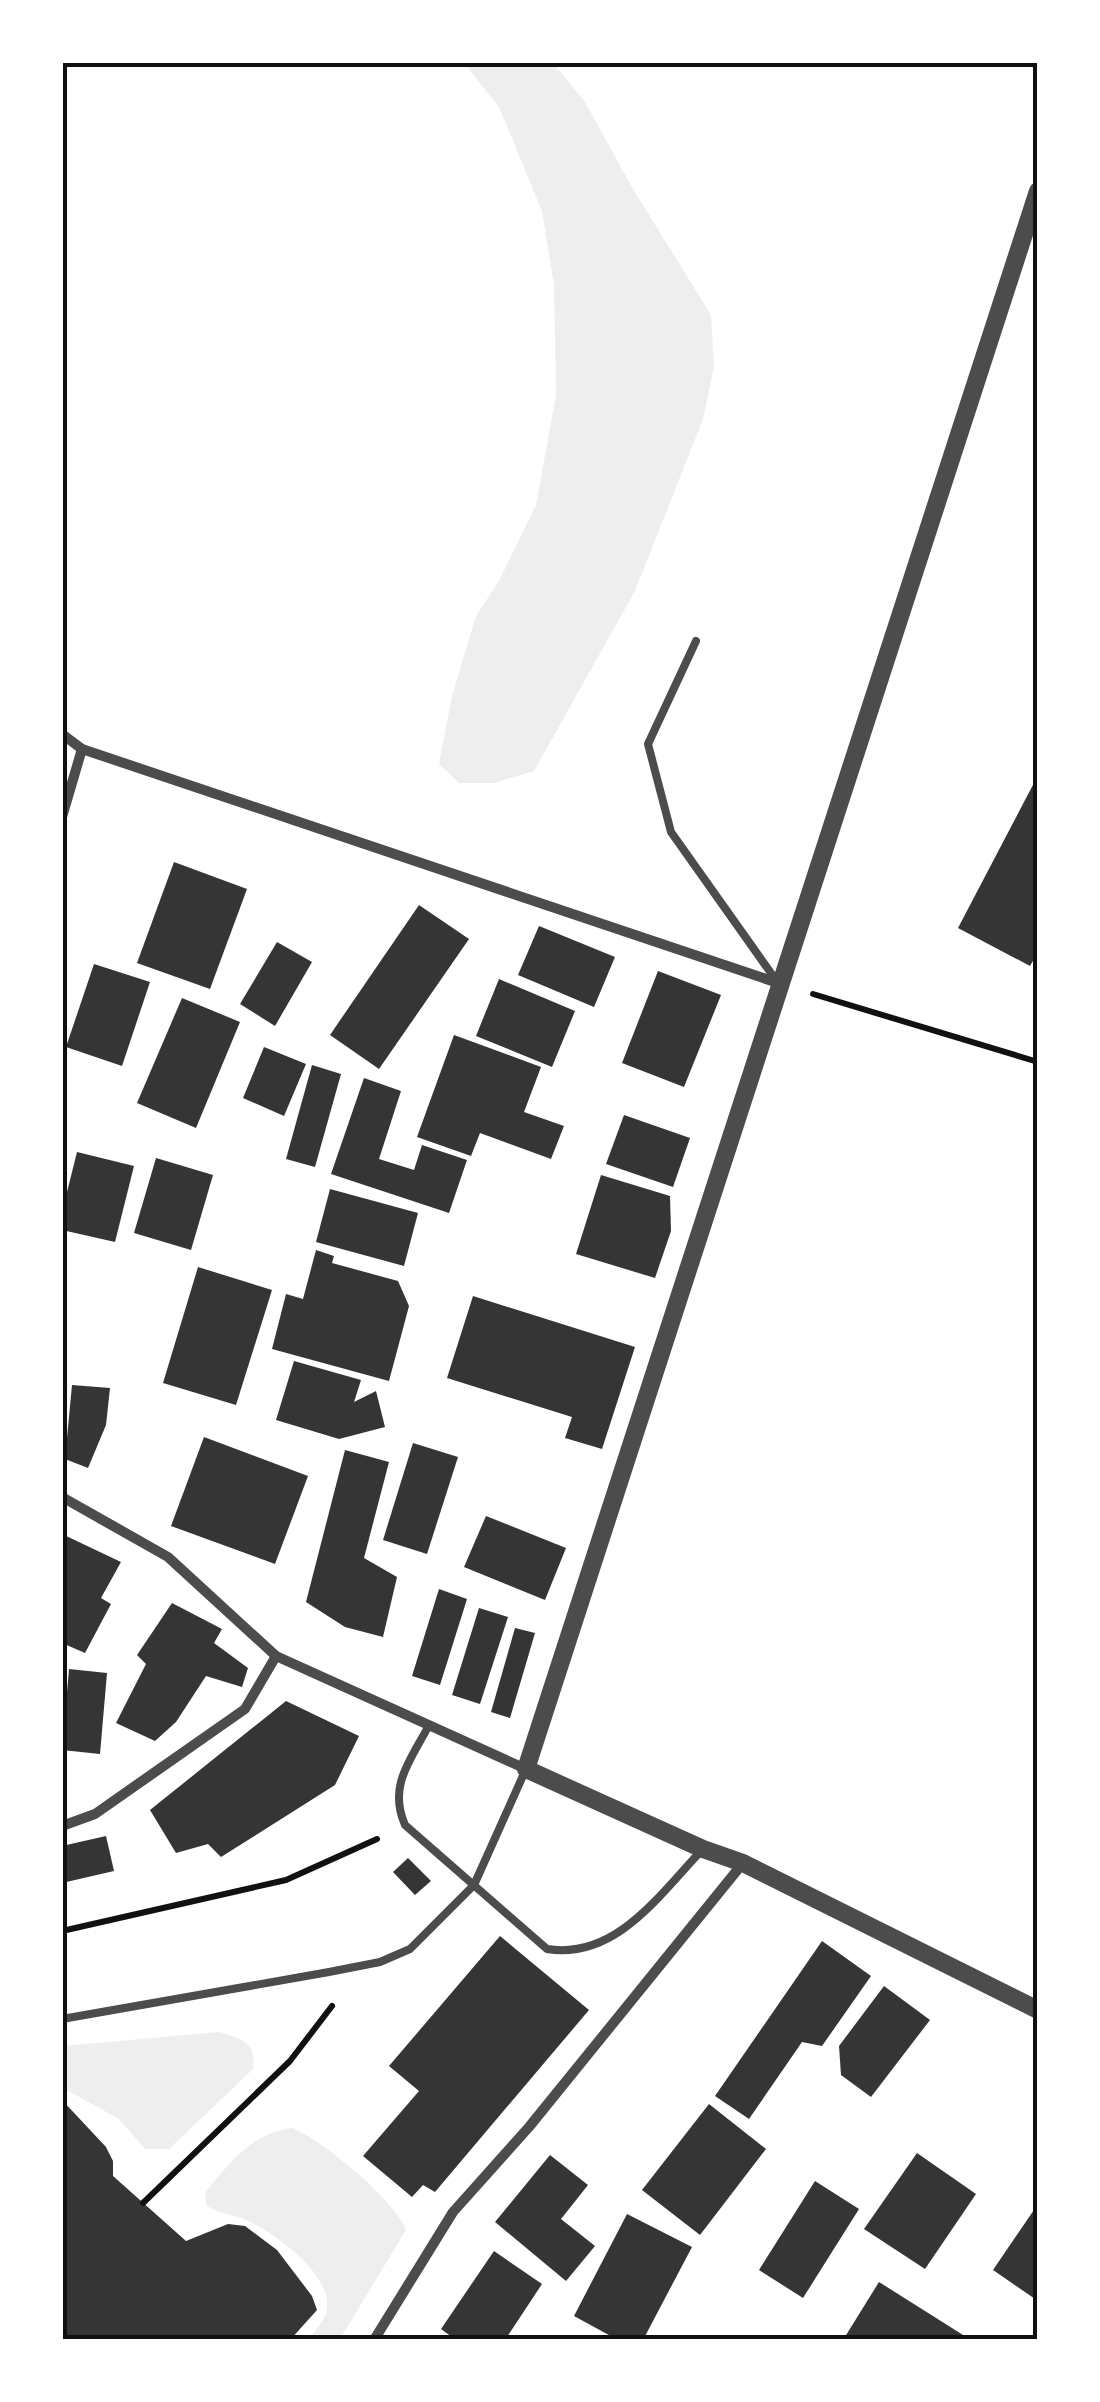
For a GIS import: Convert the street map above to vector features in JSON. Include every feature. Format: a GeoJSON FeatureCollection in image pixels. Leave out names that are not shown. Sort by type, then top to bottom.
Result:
{"type":"FeatureCollection","features":[{"type":"Feature","properties":{"kind":"street"},"geometry":{"type":"LineString","coordinates":[[526,1769],[1038,191]]}},
{"type":"Feature","properties":{"kind":"street"},"geometry":{"type":"LineString","coordinates":[[62,734],[82,749],[778,983]]}},
{"type":"Feature","properties":{"kind":"street"},"geometry":{"type":"LineString","coordinates":[[62,817],[82,749]]}},
{"type":"Feature","properties":{"kind":"street"},"geometry":{"type":"LineString","coordinates":[[62,1497],[168,1557],[276,1656],[703,1849],[743,1863],[1038,2010]]}},
{"type":"Feature","properties":{"kind":"street"},"geometry":{"type":"LineString","coordinates":[[62,1826],[95,1814],[246,1709],[276,1656]]}},
{"type":"Feature","properties":{"kind":"street"},"geometry":{"type":"LineString","coordinates":[[374,2340],[453,2212],[541,2112],[743,1863]]}},
{"type":"Feature","properties":{"kind":"lane"},"geometry":{"type":"LineString","coordinates":[[696,642],[648,744],[672,832],[778,983]]}},
{"type":"Feature","properties":{"kind":"lane"},"geometry":{"type":"LineString","coordinates":[[428,1726],[400,1781],[396,1806],[405,1825],[547,1949],[567,1952],[594,1947],[629,1927],[703,1849]]}},
{"type":"Feature","properties":{"kind":"lane"},"geometry":{"type":"LineString","coordinates":[[62,2018],[364,1965],[410,1948],[474,1885],[526,1769]]}},
{"type":"Feature","properties":{"kind":"path"},"geometry":{"type":"LineString","coordinates":[[778,983],[1038,1062]]}},
{"type":"Feature","properties":{"kind":"path"},"geometry":{"type":"LineString","coordinates":[[62,1931],[286,1880],[405,1825]]}},
{"type":"Feature","properties":{"kind":"path"},"geometry":{"type":"LineString","coordinates":[[143,2203],[290,2061],[364,1965]]}},
{"type":"Feature","properties":{"kind":"shaded area"},"geometry":{"type":"Polygon","coordinates":[[[464,63],[553,63],[585,102],[711,315],[714,367],[703,419],[635,591],[534,771],[494,783],[459,783],[439,764],[452,696],[476,616],[499,581],[536,505],[556,395],[554,285],[542,211],[499,107],[464,63]]]}},
{"type":"Feature","properties":{"kind":"shaded area"},"geometry":{"type":"Polygon","coordinates":[[[219,2032],[250,2047],[253,2069],[169,2149],[145,2149],[119,2119],[63,2088],[63,2046],[219,2032]]]}},
{"type":"Feature","properties":{"kind":"shaded area"},"geometry":{"type":"Polygon","coordinates":[[[292,2128],[356,2172],[388,2204],[406,2230],[340,2339],[309,2339],[325,2316],[327,2299],[322,2284],[299,2256],[254,2224],[206,2205],[205,2193],[242,2151],[265,2136],[292,2128]]]}},
{"type":"Feature","properties":{"kind":"building"},"geometry":{"type":"Polygon","coordinates":[[[1035,781],[1038,952],[1030,966],[958,928],[1035,781]]]}},
{"type":"Feature","properties":{"kind":"building"},"geometry":{"type":"Polygon","coordinates":[[[174,862],[247,889],[210,989],[137,963],[174,862]]]}},
{"type":"Feature","properties":{"kind":"building"},"geometry":{"type":"Polygon","coordinates":[[[419,905],[469,939],[379,1069],[330,1035],[419,905]]]}},
{"type":"Feature","properties":{"kind":"building"},"geometry":{"type":"Polygon","coordinates":[[[539,926],[615,957],[594,1007],[518,975],[539,926]]]}},
{"type":"Feature","properties":{"kind":"building"},"geometry":{"type":"Polygon","coordinates":[[[277,942],[312,962],[275,1026],[240,1004],[277,942]]]}},
{"type":"Feature","properties":{"kind":"building"},"geometry":{"type":"Polygon","coordinates":[[[94,964],[150,982],[122,1066],[66,1047],[94,964]]]}},
{"type":"Feature","properties":{"kind":"building"},"geometry":{"type":"Polygon","coordinates":[[[658,971],[721,995],[684,1087],[622,1063],[658,971]]]}},
{"type":"Feature","properties":{"kind":"building"},"geometry":{"type":"Polygon","coordinates":[[[499,979],[575,1011],[552,1067],[476,1036],[499,979]]]}},
{"type":"Feature","properties":{"kind":"building"},"geometry":{"type":"Polygon","coordinates":[[[182,998],[240,1022],[196,1128],[137,1103],[182,998]]]}},
{"type":"Feature","properties":{"kind":"building"},"geometry":{"type":"Polygon","coordinates":[[[454,1035],[541,1067],[524,1112],[564,1126],[551,1159],[480,1133],[471,1156],[417,1137],[454,1035]]]}},
{"type":"Feature","properties":{"kind":"building"},"geometry":{"type":"Polygon","coordinates":[[[264,1047],[306,1064],[284,1116],[243,1098],[264,1047]]]}},
{"type":"Feature","properties":{"kind":"building"},"geometry":{"type":"Polygon","coordinates":[[[312,1065],[341,1074],[315,1167],[286,1159],[312,1065]]]}},
{"type":"Feature","properties":{"kind":"building"},"geometry":{"type":"Polygon","coordinates":[[[364,1078],[401,1091],[379,1159],[414,1170],[422,1145],[467,1160],[449,1213],[331,1174],[364,1078]]]}},
{"type":"Feature","properties":{"kind":"building"},"geometry":{"type":"Polygon","coordinates":[[[624,1115],[690,1138],[673,1187],[606,1164],[624,1115]]]}},
{"type":"Feature","properties":{"kind":"building"},"geometry":{"type":"Polygon","coordinates":[[[77,1152],[134,1166],[115,1242],[62,1230],[62,1212],[77,1152]]]}},
{"type":"Feature","properties":{"kind":"building"},"geometry":{"type":"Polygon","coordinates":[[[156,1158],[213,1175],[191,1250],[134,1233],[156,1158]]]}},
{"type":"Feature","properties":{"kind":"building"},"geometry":{"type":"Polygon","coordinates":[[[601,1175],[670,1196],[671,1231],[655,1278],[576,1254],[601,1175]]]}},
{"type":"Feature","properties":{"kind":"building"},"geometry":{"type":"Polygon","coordinates":[[[330,1189],[418,1213],[404,1266],[316,1242],[330,1189]]]}},
{"type":"Feature","properties":{"kind":"building"},"geometry":{"type":"Polygon","coordinates":[[[316,1250],[334,1256],[332,1263],[398,1281],[409,1306],[389,1381],[272,1349],[286,1294],[303,1299],[316,1250]]]}},
{"type":"Feature","properties":{"kind":"building"},"geometry":{"type":"Polygon","coordinates":[[[198,1267],[272,1290],[236,1405],[163,1383],[198,1267]]]}},
{"type":"Feature","properties":{"kind":"building"},"geometry":{"type":"Polygon","coordinates":[[[473,1296],[635,1347],[602,1449],[565,1438],[572,1417],[447,1378],[473,1296]]]}},
{"type":"Feature","properties":{"kind":"building"},"geometry":{"type":"Polygon","coordinates":[[[294,1361],[361,1380],[354,1402],[376,1391],[385,1427],[339,1439],[276,1420],[294,1361]]]}},
{"type":"Feature","properties":{"kind":"building"},"geometry":{"type":"Polygon","coordinates":[[[72,1385],[110,1388],[106,1425],[88,1468],[65,1459],[72,1385]]]}},
{"type":"Feature","properties":{"kind":"building"},"geometry":{"type":"Polygon","coordinates":[[[204,1437],[308,1476],[275,1564],[171,1526],[204,1437]]]}},
{"type":"Feature","properties":{"kind":"building"},"geometry":{"type":"Polygon","coordinates":[[[413,1443],[458,1457],[427,1554],[383,1540],[413,1443]]]}},
{"type":"Feature","properties":{"kind":"building"},"geometry":{"type":"Polygon","coordinates":[[[345,1450],[389,1462],[364,1558],[397,1577],[383,1637],[345,1627],[306,1602],[345,1450]]]}},
{"type":"Feature","properties":{"kind":"building"},"geometry":{"type":"Polygon","coordinates":[[[486,1516],[566,1548],[545,1600],[464,1567],[486,1516]]]}},
{"type":"Feature","properties":{"kind":"building"},"geometry":{"type":"Polygon","coordinates":[[[62,1534],[121,1562],[101,1598],[111,1604],[85,1653],[62,1643],[62,1534]]]}},
{"type":"Feature","properties":{"kind":"building"},"geometry":{"type":"Polygon","coordinates":[[[439,1589],[467,1599],[440,1685],[412,1676],[439,1589]]]}},
{"type":"Feature","properties":{"kind":"building"},"geometry":{"type":"Polygon","coordinates":[[[172,1603],[222,1629],[214,1643],[248,1668],[242,1687],[206,1676],[176,1722],[155,1741],[116,1723],[146,1664],[137,1655],[172,1603]]]}},
{"type":"Feature","properties":{"kind":"building"},"geometry":{"type":"Polygon","coordinates":[[[479,1608],[508,1617],[480,1704],[452,1695],[479,1608]]]}},
{"type":"Feature","properties":{"kind":"building"},"geometry":{"type":"Polygon","coordinates":[[[515,1628],[535,1633],[510,1718],[491,1712],[515,1628]]]}},
{"type":"Feature","properties":{"kind":"building"},"geometry":{"type":"Polygon","coordinates":[[[69,1669],[107,1673],[100,1754],[62,1750],[69,1669]]]}},
{"type":"Feature","properties":{"kind":"building"},"geometry":{"type":"Polygon","coordinates":[[[286,1701],[359,1736],[335,1785],[221,1857],[208,1844],[176,1853],[150,1810],[286,1701]]]}},
{"type":"Feature","properties":{"kind":"building"},"geometry":{"type":"Polygon","coordinates":[[[106,1836],[114,1871],[62,1883],[62,1846],[106,1836]]]}},
{"type":"Feature","properties":{"kind":"building"},"geometry":{"type":"Polygon","coordinates":[[[408,1858],[431,1881],[415,1895],[393,1872],[408,1858]]]}},
{"type":"Feature","properties":{"kind":"building"},"geometry":{"type":"Polygon","coordinates":[[[500,1936],[589,2010],[435,2192],[423,2185],[412,2197],[363,2156],[419,2091],[389,2066],[500,1936]]]}},
{"type":"Feature","properties":{"kind":"building"},"geometry":{"type":"Polygon","coordinates":[[[822,1941],[871,1976],[822,2046],[802,2042],[749,2119],[715,2096],[822,1941]]]}},
{"type":"Feature","properties":{"kind":"building"},"geometry":{"type":"Polygon","coordinates":[[[884,1986],[930,2020],[871,2097],[841,2075],[839,2046],[884,1986]]]}},
{"type":"Feature","properties":{"kind":"building"},"geometry":{"type":"Polygon","coordinates":[[[62,2100],[106,2147],[113,2161],[113,2176],[186,2241],[228,2224],[245,2226],[277,2250],[312,2296],[317,2310],[290,2340],[62,2340],[62,2100]]]}},
{"type":"Feature","properties":{"kind":"building"},"geometry":{"type":"Polygon","coordinates":[[[709,2104],[766,2149],[700,2235],[642,2190],[709,2104]]]}},
{"type":"Feature","properties":{"kind":"building"},"geometry":{"type":"Polygon","coordinates":[[[917,2153],[976,2194],[925,2269],[864,2229],[917,2153]]]}},
{"type":"Feature","properties":{"kind":"building"},"geometry":{"type":"Polygon","coordinates":[[[550,2155],[588,2185],[561,2219],[595,2246],[566,2281],[495,2222],[550,2155]]]}},
{"type":"Feature","properties":{"kind":"building"},"geometry":{"type":"Polygon","coordinates":[[[815,2181],[859,2209],[803,2298],[759,2270],[815,2181]]]}},
{"type":"Feature","properties":{"kind":"building"},"geometry":{"type":"Polygon","coordinates":[[[1038,2204],[1038,2301],[993,2270],[1038,2204]]]}},
{"type":"Feature","properties":{"kind":"building"},"geometry":{"type":"Polygon","coordinates":[[[627,2214],[692,2247],[643,2340],[618,2340],[574,2316],[627,2214]]]}},
{"type":"Feature","properties":{"kind":"building"},"geometry":{"type":"Polygon","coordinates":[[[494,2251],[542,2284],[505,2340],[456,2340],[441,2329],[494,2251]]]}},
{"type":"Feature","properties":{"kind":"building"},"geometry":{"type":"Polygon","coordinates":[[[879,2282],[971,2340],[843,2340],[879,2282]]]}}]}
